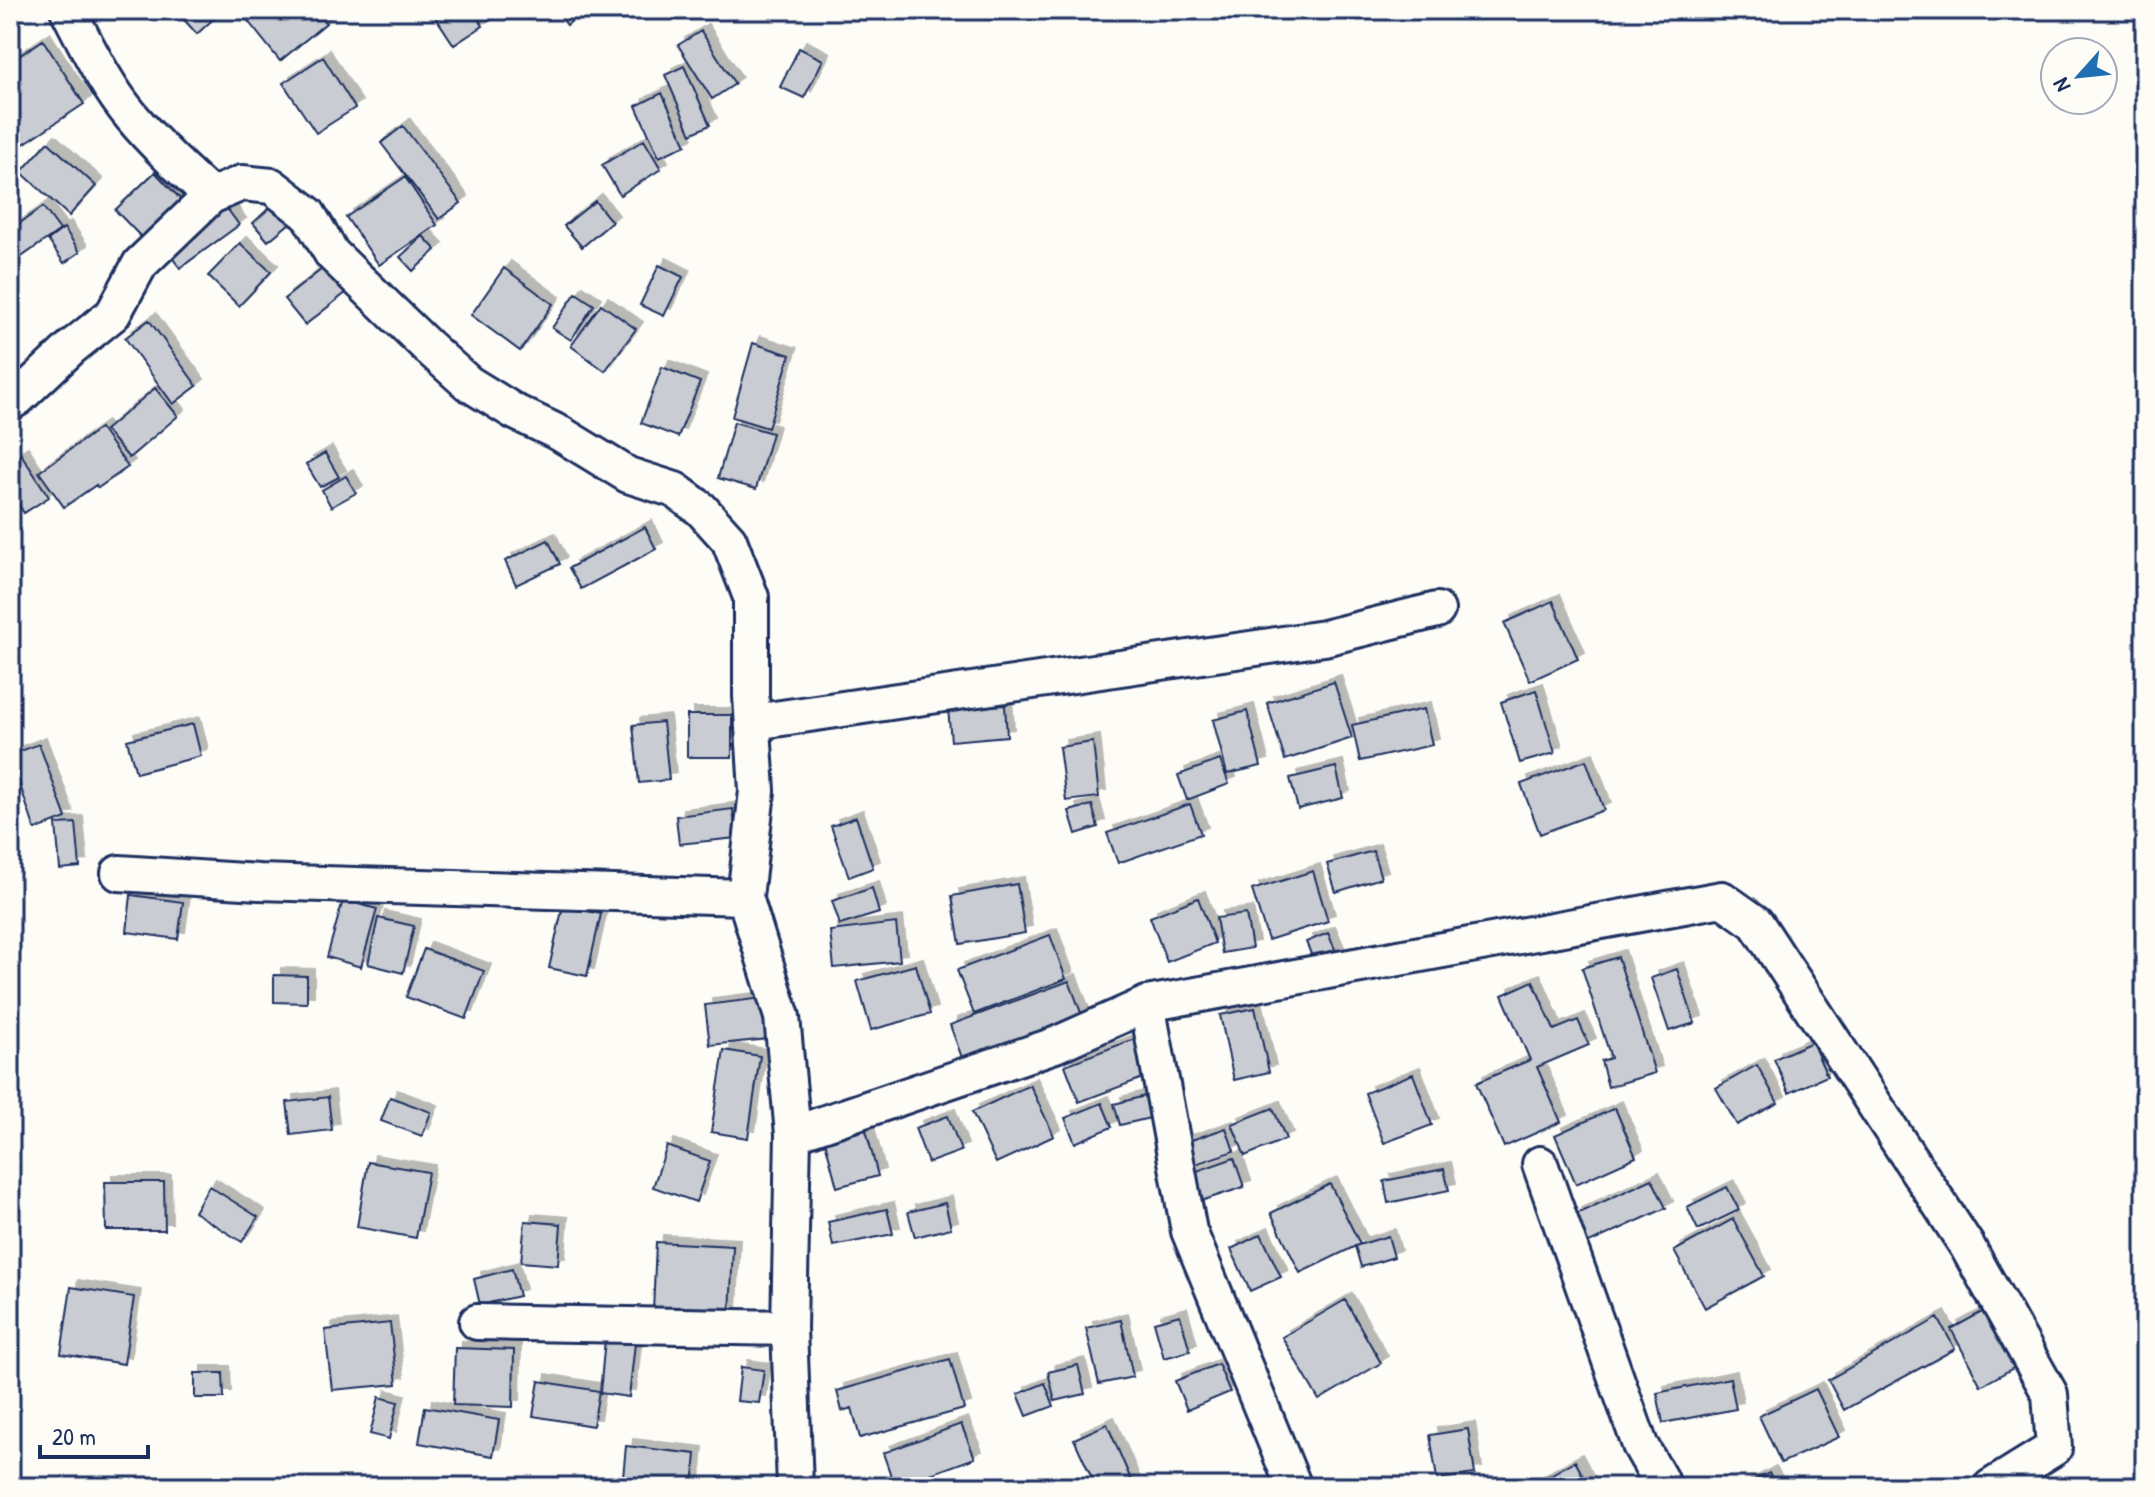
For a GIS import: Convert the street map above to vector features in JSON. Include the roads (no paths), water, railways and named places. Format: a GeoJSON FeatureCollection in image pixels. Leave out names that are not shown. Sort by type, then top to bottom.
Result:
{"type":"FeatureCollection","features":[{"type":"Feature","properties":{"kind":"street"},"geometry":{"type":"LineString","coordinates":[[68,10],[96,65],[130,115],[166,155],[211,196]]}},
{"type":"Feature","properties":{"kind":"street"},"geometry":{"type":"LineString","coordinates":[[10,403],[113,314],[140,264],[211,196],[242,183],[272,186],[308,214],[332,254],[468,383],[628,475],[675,490],[701,509],[729,540],[751,597],[751,696],[757,791],[745,897],[782,1017],[793,1134],[789,1328],[795,1487]]}},
{"type":"Feature","properties":{"kind":"street"},"geometry":{"type":"LineString","coordinates":[[755,722],[1324,638],[1437,610]]}},
{"type":"Feature","properties":{"kind":"street"},"geometry":{"type":"LineString","coordinates":[[119,873],[259,882],[745,897]]}},
{"type":"Feature","properties":{"kind":"street"},"geometry":{"type":"LineString","coordinates":[[793,1134],[1055,1045],[1147,1004],[1722,899],[1756,923],[1967,1246],[2050,1394],[2054,1448],[1991,1487]]}},
{"type":"Feature","properties":{"kind":"street"},"geometry":{"type":"LineString","coordinates":[[1147,1004],[1189,1231],[1294,1487]]}},
{"type":"Feature","properties":{"kind":"street"},"geometry":{"type":"LineString","coordinates":[[1540,1164],[1640,1445],[1664,1487]]}},
{"type":"Feature","properties":{"kind":"street"},"geometry":{"type":"LineString","coordinates":[[477,1322],[789,1328]]}}]}
